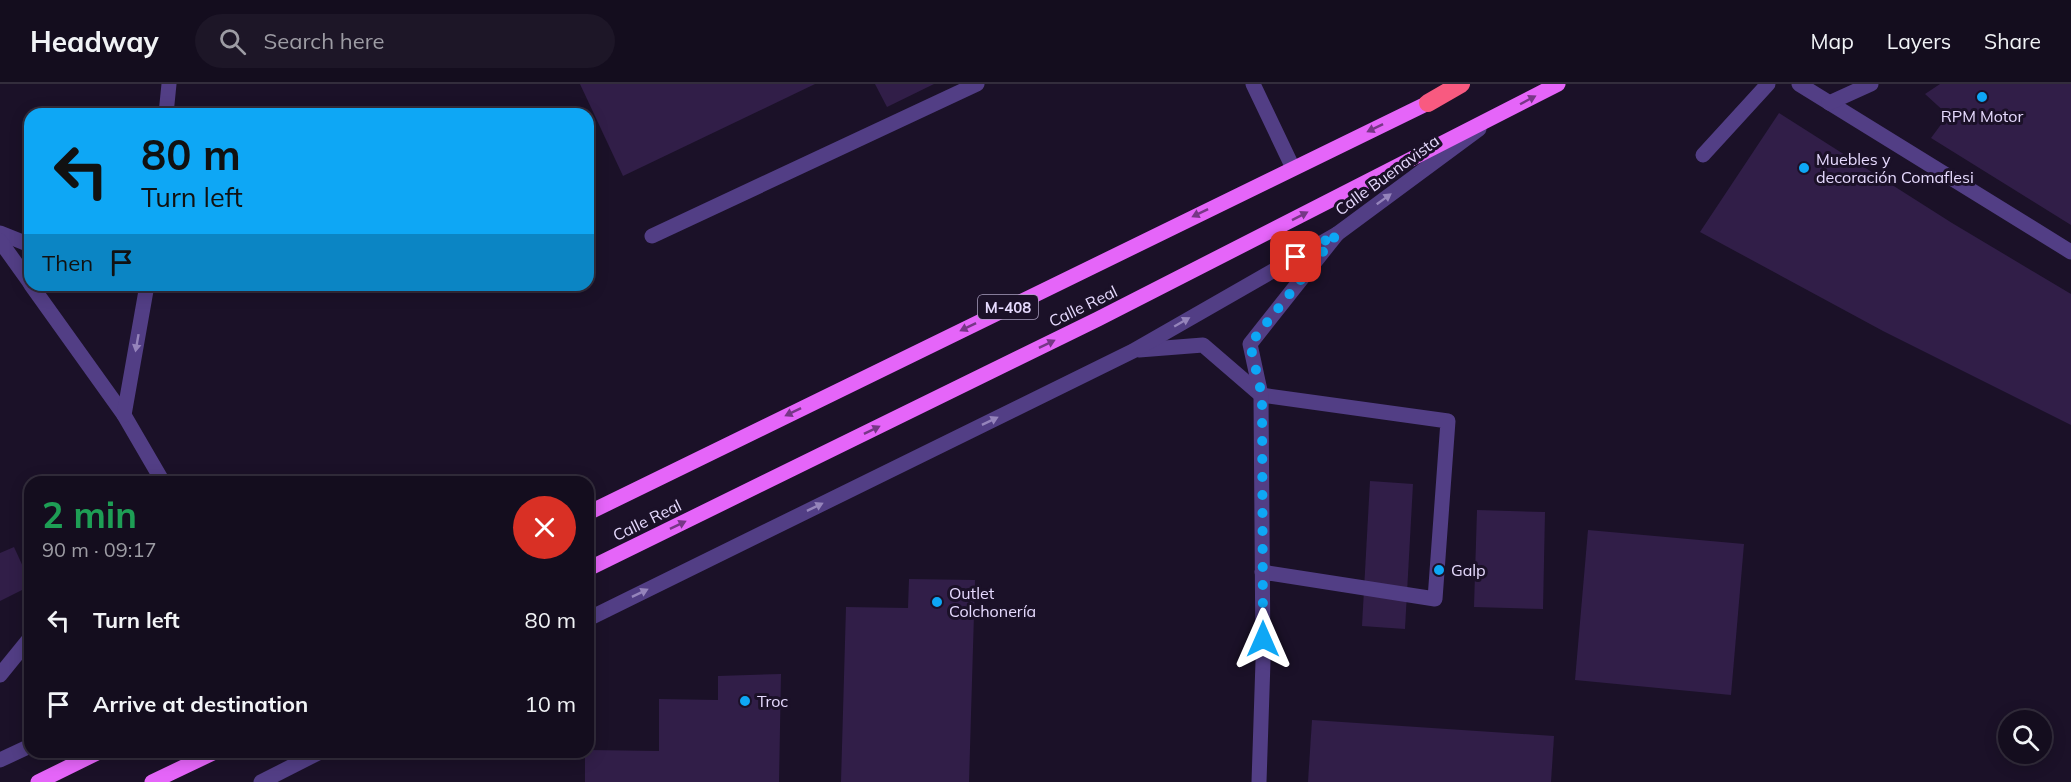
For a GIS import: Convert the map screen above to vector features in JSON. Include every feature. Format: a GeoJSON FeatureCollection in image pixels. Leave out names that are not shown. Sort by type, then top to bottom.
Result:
{"type":"FeatureCollection","features":[{"type":"Feature","properties":{"kind":"highway"},"geometry":{"type":"LineString","coordinates":[[1428,103],[1461,84]]}},
{"type":"Feature","properties":{"kind":"main road","name":"Calle Real"},"geometry":{"type":"LineString","coordinates":[[594,566],[1098,319],[1558,84]]}},
{"type":"Feature","properties":{"kind":"main road","name":"Calle Real"},"geometry":{"type":"LineString","coordinates":[[594,510],[1428,103]]}},
{"type":"Feature","properties":{"kind":"main road"},"geometry":{"type":"LineString","coordinates":[[38,782],[87,758]]}},
{"type":"Feature","properties":{"kind":"main road"},"geometry":{"type":"LineString","coordinates":[[152,782],[202,758]]}},
{"type":"Feature","properties":{"kind":"street"},"geometry":{"type":"LineString","coordinates":[[167,108],[169,84]]}},
{"type":"Feature","properties":{"kind":"street"},"geometry":{"type":"LineString","coordinates":[[651,236],[977,84]]}},
{"type":"Feature","properties":{"kind":"street"},"geometry":{"type":"LineString","coordinates":[[1253,84],[1293,168]]}},
{"type":"Feature","properties":{"kind":"street"},"geometry":{"type":"LineString","coordinates":[[1703,156],[1768,84]]}},
{"type":"Feature","properties":{"kind":"street"},"geometry":{"type":"LineString","coordinates":[[1799,84],[2071,252]]}},
{"type":"Feature","properties":{"kind":"street"},"geometry":{"type":"LineString","coordinates":[[1829,103],[1871,84]]}},
{"type":"Feature","properties":{"kind":"street","name":"Calle Buenavista"},"geometry":{"type":"LineString","coordinates":[[1259,782],[1263,661],[1262,396],[1250,344],[1337,234],[1498,116]]}},
{"type":"Feature","properties":{"kind":"street"},"geometry":{"type":"LineString","coordinates":[[0,233],[24,243]]}},
{"type":"Feature","properties":{"kind":"street"},"geometry":{"type":"LineString","coordinates":[[594,616],[1133,351],[1337,234]]}},
{"type":"Feature","properties":{"kind":"street"},"geometry":{"type":"LineString","coordinates":[[0,241],[24,274]]}},
{"type":"Feature","properties":{"kind":"street"},"geometry":{"type":"LineString","coordinates":[[36,291],[124,415],[160,476]]}},
{"type":"Feature","properties":{"kind":"street"},"geometry":{"type":"LineString","coordinates":[[124,415],[146,291]]}},
{"type":"Feature","properties":{"kind":"street"},"geometry":{"type":"LineString","coordinates":[[1133,351],[1203,345],[1262,396],[1448,421],[1435,598],[1262,572]]}},
{"type":"Feature","properties":{"kind":"street"},"geometry":{"type":"LineString","coordinates":[[0,675],[24,645]]}},
{"type":"Feature","properties":{"kind":"street"},"geometry":{"type":"LineString","coordinates":[[0,760],[24,749]]}},
{"type":"Feature","properties":{"kind":"street"},"geometry":{"type":"LineString","coordinates":[[261,782],[308,758]]}},
{"type":"Feature","properties":{"kind":"building"},"geometry":{"type":"Polygon","coordinates":[[[580,84],[815,84],[623,176],[594,114],[594,108],[591,108],[580,84]]]}},
{"type":"Feature","properties":{"kind":"building"},"geometry":{"type":"Polygon","coordinates":[[[875,84],[934,84],[887,107],[875,84]]]}},
{"type":"Feature","properties":{"kind":"building"},"geometry":{"type":"Polygon","coordinates":[[[1940,84],[2071,84],[2071,225],[1931,138],[1948,115],[1925,94],[1940,84]]]}},
{"type":"Feature","properties":{"kind":"building"},"geometry":{"type":"Polygon","coordinates":[[[1779,113],[1952,223],[2071,294],[2071,425],[1883,331],[1700,232],[1779,113]]]}},
{"type":"Feature","properties":{"kind":"building"},"geometry":{"type":"Polygon","coordinates":[[[1370,481],[1413,484],[1405,629],[1362,626],[1370,481]]]}},
{"type":"Feature","properties":{"kind":"building"},"geometry":{"type":"Polygon","coordinates":[[[1477,510],[1545,512],[1543,609],[1474,607],[1477,510]]]}},
{"type":"Feature","properties":{"kind":"building"},"geometry":{"type":"Polygon","coordinates":[[[1588,530],[1744,544],[1731,695],[1575,680],[1588,530]]]}},
{"type":"Feature","properties":{"kind":"building"},"geometry":{"type":"Polygon","coordinates":[[[14,547],[24,569],[24,589],[0,601],[0,553],[14,547]]]}},
{"type":"Feature","properties":{"kind":"building"},"geometry":{"type":"Polygon","coordinates":[[[909,579],[975,580],[969,782],[841,782],[846,607],[908,608],[909,579]]]}},
{"type":"Feature","properties":{"kind":"building"},"geometry":{"type":"Polygon","coordinates":[[[781,674],[779,782],[585,782],[585,758],[594,758],[594,750],[659,751],[659,699],[718,700],[718,676],[781,674]]]}},
{"type":"Feature","properties":{"kind":"building"},"geometry":{"type":"Polygon","coordinates":[[[1312,720],[1554,736],[1551,782],[1308,782],[1312,720]]]}},
{"type":"Feature","properties":{"kind":"place","name":"RPM Motor"},"geometry":{"type":"Point","coordinates":[1982,97]}},
{"type":"Feature","properties":{"kind":"place","name":"Muebles y decoración Comaflesi"},"geometry":{"type":"Point","coordinates":[1804,168]}},
{"type":"Feature","properties":{"kind":"place","name":"Galp"},"geometry":{"type":"Point","coordinates":[1439,570]}},
{"type":"Feature","properties":{"kind":"place","name":"Outlet Colchonería"},"geometry":{"type":"Point","coordinates":[937,602]}},
{"type":"Feature","properties":{"kind":"place","name":"Troc"},"geometry":{"type":"Point","coordinates":[745,701]}},
{"type":"Feature","properties":{"kind":"route"},"geometry":{"type":"LineString","coordinates":[[1263,639],[1262,396],[1250,344],[1337,234],[1296,257]]}}]}
